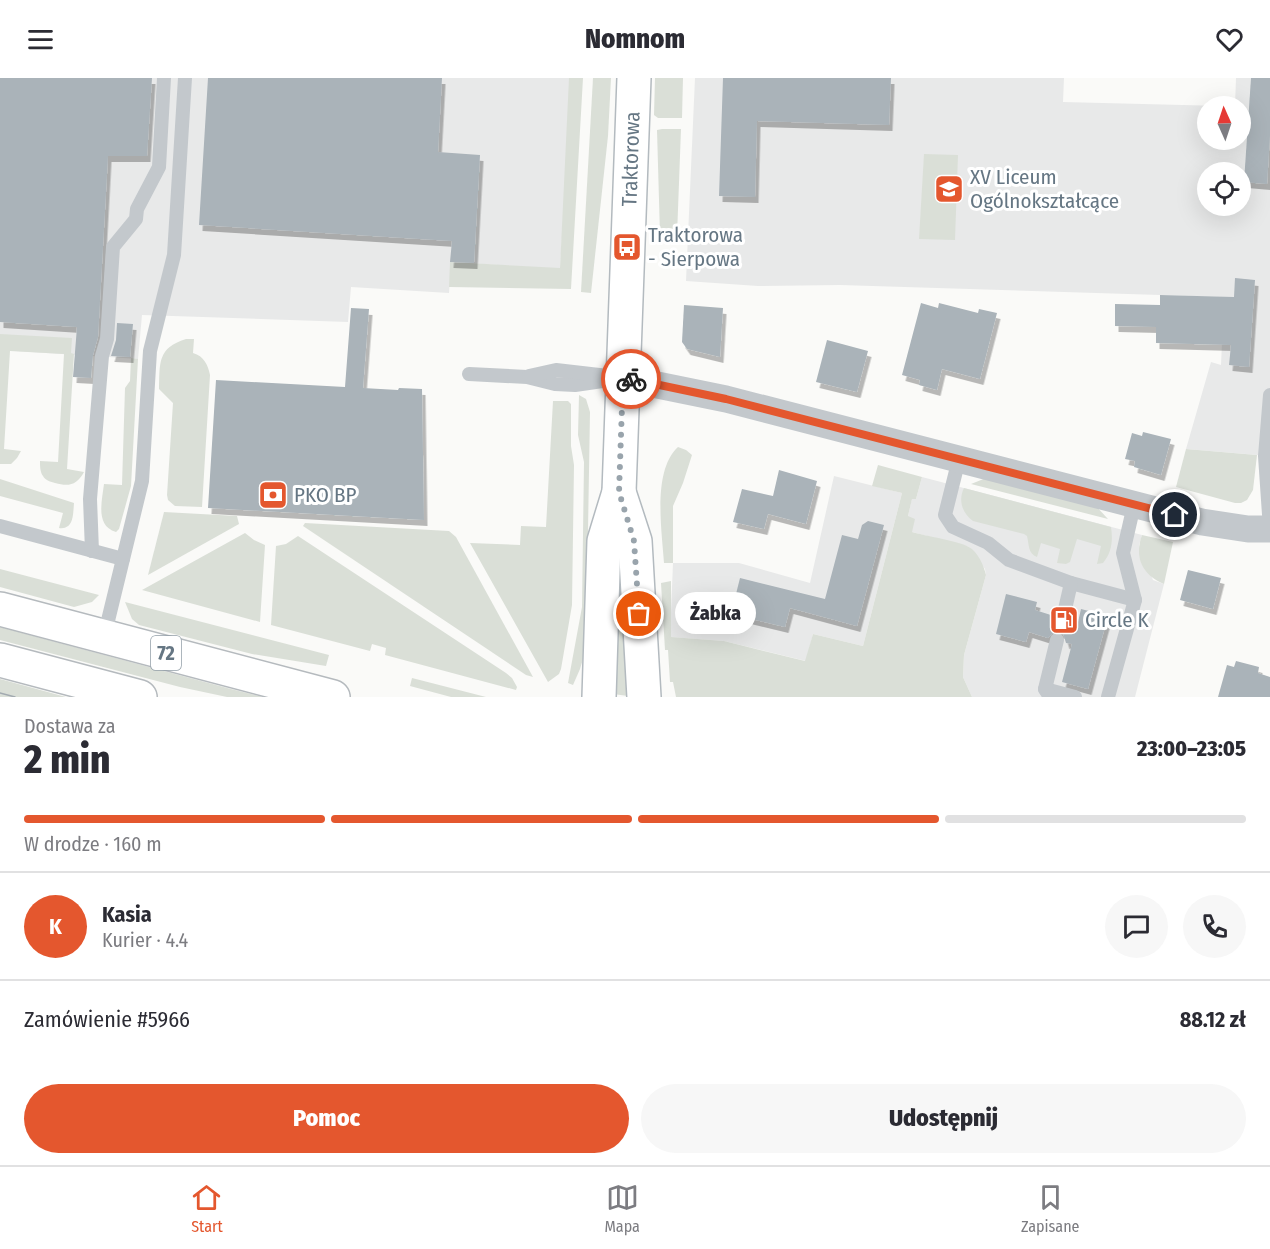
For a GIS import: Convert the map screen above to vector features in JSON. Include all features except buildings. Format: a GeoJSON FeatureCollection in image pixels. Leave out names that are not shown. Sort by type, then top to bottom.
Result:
{"type":"FeatureCollection","features":[{"type":"Feature","properties":{"kind":"street","name":"Traktorowa"},"geometry":{"type":"LineString","coordinates":[[600,697],[604,541],[619,492],[634,78]]}},
{"type":"Feature","properties":{"kind":"street"},"geometry":{"type":"LineString","coordinates":[[623,378],[726,399],[1202,522],[1248,529],[1270,529]]}},
{"type":"Feature","properties":{"kind":"street","name":"Traktorowa"},"geometry":{"type":"LineString","coordinates":[[619,492],[634,541],[644,697]]}},
{"type":"Feature","properties":{"kind":"street","name":"72"},"geometry":{"type":"LineString","coordinates":[[0,609],[333,697]]}},
{"type":"Feature","properties":{"kind":"street","name":"72"},"geometry":{"type":"LineString","coordinates":[[0,660],[140,697]]}},
{"type":"Feature","properties":{"kind":"lane"},"geometry":{"type":"LineString","coordinates":[[92,551],[90,499],[102,356],[107,339],[113,247],[136,219],[137,209],[159,167],[164,78]]}},
{"type":"Feature","properties":{"kind":"lane"},"geometry":{"type":"LineString","coordinates":[[104,637],[142,481],[150,351],[174,255],[185,78]]}},
{"type":"Feature","properties":{"kind":"lane"},"geometry":{"type":"LineString","coordinates":[[469,374],[527,377],[556,370],[623,378]]}},
{"type":"Feature","properties":{"kind":"lane"},"geometry":{"type":"LineString","coordinates":[[1270,395],[1265,456],[1270,529]]}},
{"type":"Feature","properties":{"kind":"lane"},"geometry":{"type":"LineString","coordinates":[[959,459],[945,515],[953,527],[988,543],[1009,560],[1071,583],[1135,600]]}},
{"type":"Feature","properties":{"kind":"lane"},"geometry":{"type":"LineString","coordinates":[[1107,697],[1135,600],[1123,553],[1134,505]]}},
{"type":"Feature","properties":{"kind":"lane"},"geometry":{"type":"LineString","coordinates":[[0,526],[123,559]]}},
{"type":"Feature","properties":{"kind":"lane"},"geometry":{"type":"LineString","coordinates":[[1063,618],[1071,583]]}},
{"type":"Feature","properties":{"kind":"lane"},"geometry":{"type":"LineString","coordinates":[[1057,640],[1048,693],[1075,697]]}},
{"type":"Feature","properties":{"kind":"shaded area"},"geometry":{"type":"Polygon","coordinates":[[[0,78],[572,78],[560,269],[451,262],[449,293],[351,287],[348,322],[142,315],[138,359],[0,350],[0,78]]]}},
{"type":"Feature","properties":{"kind":"shaded area"},"geometry":{"type":"Polygon","coordinates":[[[569,78],[583,78],[571,289],[449,287],[450,262],[560,268],[569,78]]]}},
{"type":"Feature","properties":{"kind":"shaded area"},"geometry":{"type":"Polygon","coordinates":[[[593,78],[611,78],[608,136],[591,293],[581,292],[593,78]]]}},
{"type":"Feature","properties":{"kind":"shaded area"},"geometry":{"type":"Polygon","coordinates":[[[655,78],[683,78],[682,118],[658,118],[654,115],[655,78]]]}},
{"type":"Feature","properties":{"kind":"shaded area","name":"XV Liceum Ogólnokształcące"},"geometry":{"type":"Polygon","coordinates":[[[695,78],[1064,78],[1063,102],[1197,105],[1197,150],[1251,150],[1251,96],[1235,96],[1236,78],[1270,78],[1270,456],[1186,449],[1211,362],[1221,365],[1224,297],[840,285],[758,286],[686,281],[695,78]]]}},
{"type":"Feature","properties":{"kind":"shaded area"},"geometry":{"type":"Polygon","coordinates":[[[681,129],[677,236],[660,235],[657,130],[681,129]]]}},
{"type":"Feature","properties":{"kind":"shaded area"},"geometry":{"type":"Polygon","coordinates":[[[924,154],[958,155],[955,240],[919,239],[924,154]]]}},
{"type":"Feature","properties":{"kind":"shaded area"},"geometry":{"type":"Polygon","coordinates":[[[0,334],[72,338],[71,353],[74,354],[67,469],[84,472],[72,484],[64,485],[50,481],[41,473],[40,467],[40,461],[58,462],[64,354],[10,351],[4,449],[21,451],[11,464],[0,464],[0,334]]]}},
{"type":"Feature","properties":{"kind":"shaded area"},"geometry":{"type":"Polygon","coordinates":[[[186,339],[194,339],[193,353],[205,361],[210,375],[202,507],[175,506],[168,500],[167,495],[173,403],[159,389],[160,364],[170,347],[186,339]]]}},
{"type":"Feature","properties":{"kind":"shaded area"},"geometry":{"type":"Polygon","coordinates":[[[131,358],[138,359],[131,486],[119,529],[116,532],[109,529],[102,519],[101,505],[104,484],[122,485],[125,388],[130,381],[131,358]]]}},
{"type":"Feature","properties":{"kind":"shaded area"},"geometry":{"type":"Polygon","coordinates":[[[579,395],[586,399],[590,412],[586,649],[573,685],[568,683],[582,607],[584,462],[578,435],[579,395]]]}},
{"type":"Feature","properties":{"kind":"shaded area"},"geometry":{"type":"Polygon","coordinates":[[[553,401],[568,401],[571,404],[571,446],[574,465],[572,605],[561,669],[559,674],[548,682],[470,543],[520,545],[521,526],[546,527],[553,401]]]}},
{"type":"Feature","properties":{"kind":"shaded area"},"geometry":{"type":"Polygon","coordinates":[[[678,447],[692,455],[673,506],[673,563],[664,563],[660,502],[665,471],[678,447]]]}},
{"type":"Feature","properties":{"kind":"shaded area"},"geometry":{"type":"Polygon","coordinates":[[[1186,449],[1257,455],[1253,490],[1247,500],[1235,503],[1176,487],[1186,449]]]}},
{"type":"Feature","properties":{"kind":"shaded area"},"geometry":{"type":"Polygon","coordinates":[[[878,465],[922,477],[916,499],[912,499],[908,516],[915,519],[912,532],[969,547],[978,556],[984,568],[986,575],[964,655],[963,677],[972,697],[676,697],[673,682],[670,682],[668,650],[665,650],[661,583],[671,581],[671,637],[724,641],[805,661],[813,634],[863,646],[902,493],[872,486],[878,465]]]}},
{"type":"Feature","properties":{"kind":"shaded area"},"geometry":{"type":"Polygon","coordinates":[[[834,476],[902,493],[863,646],[813,634],[806,661],[724,641],[670,637],[673,563],[739,563],[810,583],[834,476]]]}},
{"type":"Feature","properties":{"kind":"shaded area","name":"Circle K"},"geometry":{"type":"Polygon","coordinates":[[[922,477],[1142,535],[1139,545],[1153,580],[1164,584],[1135,697],[972,697],[963,677],[964,655],[986,575],[985,569],[969,547],[912,532],[908,516],[912,498],[916,499],[922,477]]]}},
{"type":"Feature","properties":{"kind":"shaded area"},"geometry":{"type":"Polygon","coordinates":[[[986,478],[1095,505],[1108,519],[971,484],[986,478]]]}},
{"type":"Feature","properties":{"kind":"shaded area"},"geometry":{"type":"Polygon","coordinates":[[[0,479],[74,503],[70,524],[59,528],[63,513],[0,496],[0,479]]]}},
{"type":"Feature","properties":{"kind":"shaded area"},"geometry":{"type":"Polygon","coordinates":[[[964,488],[1111,527],[1112,541],[1108,555],[1103,563],[1097,564],[1101,546],[1077,539],[1070,562],[1066,564],[1057,563],[1060,549],[1041,543],[1037,557],[1034,556],[1030,551],[1027,536],[1024,534],[969,518],[961,502],[964,488]]]}},
{"type":"Feature","properties":{"kind":"shaded area"},"geometry":{"type":"Polygon","coordinates":[[[164,512],[237,516],[239,524],[148,575],[164,512]]]}},
{"type":"Feature","properties":{"kind":"shaded area"},"geometry":{"type":"Polygon","coordinates":[[[305,523],[449,531],[456,537],[533,677],[526,675],[303,526],[305,523]]]}},
{"type":"Feature","properties":{"kind":"shaded area"},"geometry":{"type":"Polygon","coordinates":[[[245,533],[265,545],[260,622],[142,590],[245,533]]]}},
{"type":"Feature","properties":{"kind":"shaded area"},"geometry":{"type":"Polygon","coordinates":[[[1142,535],[1173,542],[1164,584],[1150,576],[1142,564],[1139,551],[1142,535]]]}},
{"type":"Feature","properties":{"kind":"shaded area"},"geometry":{"type":"Polygon","coordinates":[[[298,536],[506,673],[512,678],[517,687],[516,690],[385,655],[386,648],[372,644],[370,651],[271,625],[276,546],[286,544],[298,536]]]}},
{"type":"Feature","properties":{"kind":"shaded area"},"geometry":{"type":"Polygon","coordinates":[[[619,548],[628,696],[613,694],[619,548]]]}},
{"type":"Feature","properties":{"kind":"shaded area"},"geometry":{"type":"Polygon","coordinates":[[[0,569],[99,595],[92,602],[74,607],[0,587],[0,569]]]}},
{"type":"Feature","properties":{"kind":"shaded area"},"geometry":{"type":"Polygon","coordinates":[[[125,602],[329,655],[326,666],[252,654],[139,625],[132,619],[125,602]]]}},
{"type":"Feature","properties":{"kind":"shaded area"},"geometry":{"type":"Polygon","coordinates":[[[0,627],[263,697],[227,697],[180,687],[0,640],[0,627]]]}},
{"type":"Feature","properties":{"kind":"shaded area"},"geometry":{"type":"Polygon","coordinates":[[[412,678],[486,697],[451,697],[410,686],[412,678]]]}},
{"type":"Feature","properties":{"kind":"shaded area"},"geometry":{"type":"Polygon","coordinates":[[[0,679],[66,697],[0,697],[0,679]]]}},
{"type":"Feature","properties":{"kind":"tram line"},"geometry":{"type":"LineString","coordinates":[[0,693],[15,697]]}},
{"type":"Feature","properties":{"kind":"way so far"},"geometry":{"type":"LineString","coordinates":[[631,379],[623,378],[619,492],[634,541],[639,614]]}},
{"type":"Feature","properties":{"kind":"place","name":"XV Liceum Ogólnokształcące"},"geometry":{"type":"Point","coordinates":[949,189]}},
{"type":"Feature","properties":{"kind":"place","name":"Traktorowa - Sierpowa"},"geometry":{"type":"Point","coordinates":[627,247]}},
{"type":"Feature","properties":{"kind":"place","name":"PKO BP"},"geometry":{"type":"Point","coordinates":[273,495]}},
{"type":"Feature","properties":{"kind":"place","name":"Żabka"},"geometry":{"type":"Point","coordinates":[639,614]}},
{"type":"Feature","properties":{"kind":"place","name":"Circle K"},"geometry":{"type":"Point","coordinates":[1064,620]}},
{"type":"Feature","properties":{"kind":"route"},"geometry":{"type":"LineString","coordinates":[[631,379],[726,399],[1175,515]]}}]}
